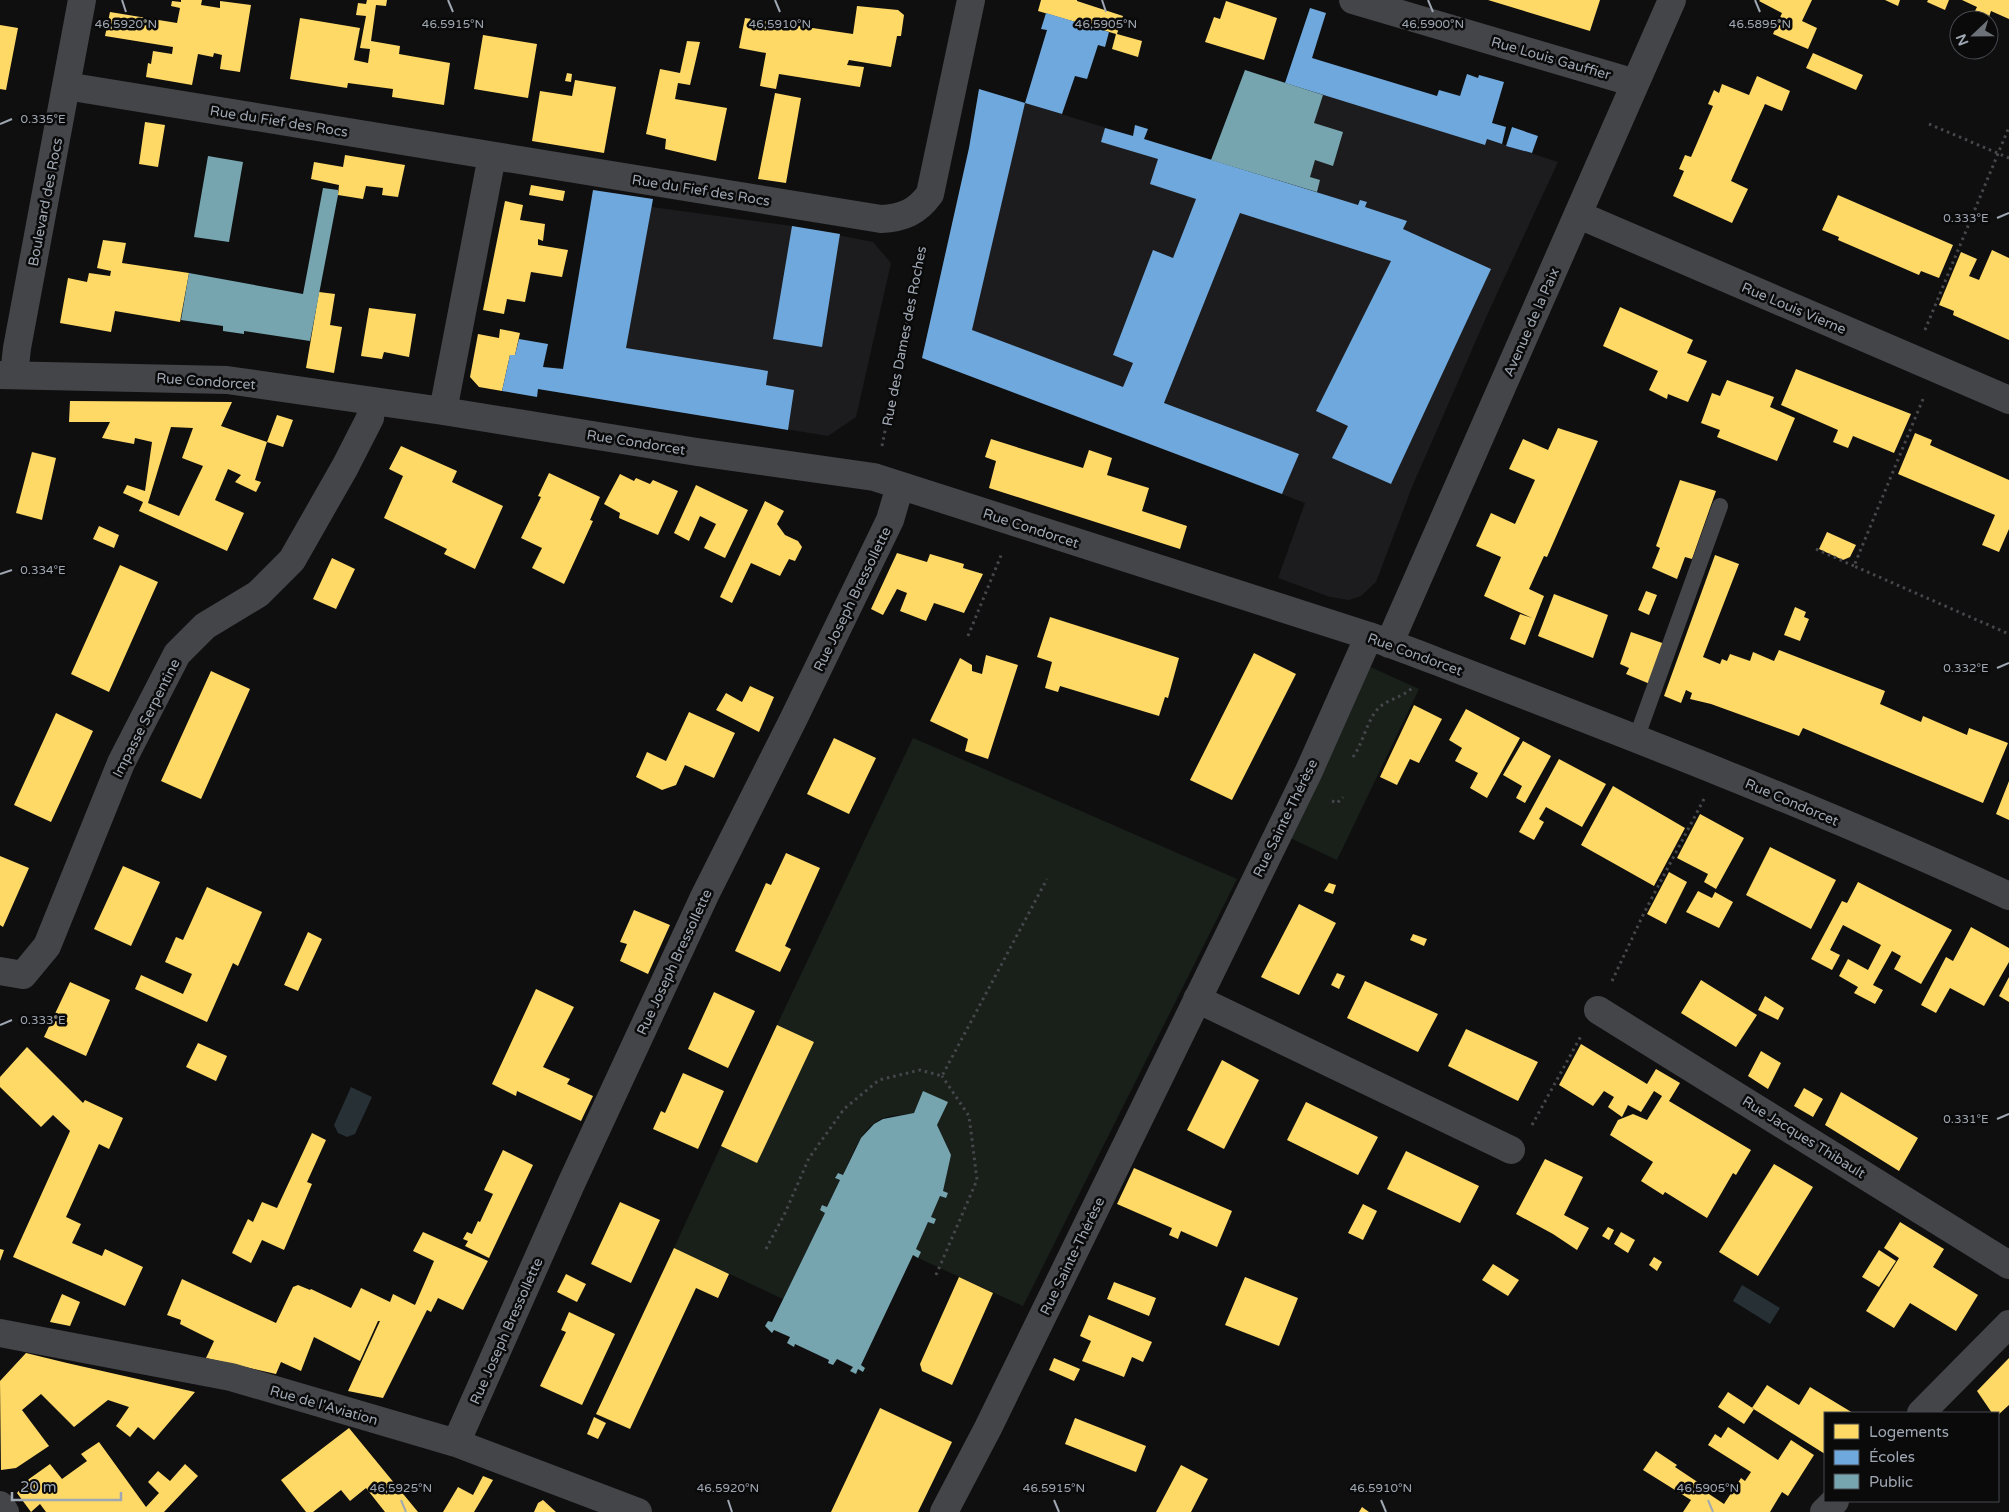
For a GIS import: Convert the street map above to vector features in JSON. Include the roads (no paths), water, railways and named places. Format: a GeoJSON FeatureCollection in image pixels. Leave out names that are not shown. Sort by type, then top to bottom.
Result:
{"type":"FeatureCollection","features":[{"type":"Feature","properties":{"kind":"street","name":"Boulevard des Rocs"},"geometry":{"type":"LineString","coordinates":[[7,375],[17,348],[82,0]]}},
{"type":"Feature","properties":{"kind":"street","name":"Rue du Fief des Rocs"},"geometry":{"type":"LineString","coordinates":[[66,86],[881,219],[897,219],[910,214],[922,206],[930,194],[971,0]]}},
{"type":"Feature","properties":{"kind":"street","name":"Rue Louis Gauffier"},"geometry":{"type":"LineString","coordinates":[[1353,0],[1635,83]]}},
{"type":"Feature","properties":{"kind":"street","name":"Avenue de la Paix"},"geometry":{"type":"LineString","coordinates":[[1379,640],[1579,215],[1672,0]]}},
{"type":"Feature","properties":{"kind":"street"},"geometry":{"type":"LineString","coordinates":[[443,411],[492,156]]}},
{"type":"Feature","properties":{"kind":"street","name":"Rue Louis Vierne"},"geometry":{"type":"LineString","coordinates":[[1579,215],[2009,400]]}},
{"type":"Feature","properties":{"kind":"street","name":"Rue Condorcet"},"geometry":{"type":"LineString","coordinates":[[7,375],[227,380],[443,411],[697,452],[874,477],[1415,653],[1719,771],[1942,865],[2009,896]]}},
{"type":"Feature","properties":{"kind":"street","name":"Impasse Serpentine"},"geometry":{"type":"LineString","coordinates":[[0,971],[23,975],[47,946],[121,763],[177,654],[204,626],[258,594],[292,560],[370,418],[372,401]]}},
{"type":"Feature","properties":{"kind":"street","name":"Rue Joseph Bressollette"},"geometry":{"type":"LineString","coordinates":[[456,1443],[571,1184],[705,895],[793,720],[885,528],[900,486]]}},
{"type":"Feature","properties":{"kind":"street","name":"Rue Sainte-Thérèse"},"geometry":{"type":"LineString","coordinates":[[944,1512],[992,1419],[1308,771],[1379,640]]}},
{"type":"Feature","properties":{"kind":"street"},"geometry":{"type":"LineString","coordinates":[[1197,999],[1511,1150]]}},
{"type":"Feature","properties":{"kind":"street","name":"Rue Jacques Thibault"},"geometry":{"type":"LineString","coordinates":[[1598,1010],[2009,1265]]}},
{"type":"Feature","properties":{"kind":"street"},"geometry":{"type":"LineString","coordinates":[[1922,1412],[2009,1324]]}},
{"type":"Feature","properties":{"kind":"street","name":"Rue de l'Aviation"},"geometry":{"type":"LineString","coordinates":[[0,1333],[230,1378],[456,1443],[638,1512]]}},
{"type":"Feature","properties":{"kind":"street"},"geometry":{"type":"LineString","coordinates":[[1824,1512],[1834,1502]]}},
{"type":"Feature","properties":{"kind":"street"},"geometry":{"type":"LineString","coordinates":[[0,1505],[5,1512]]}},
{"type":"Feature","properties":{"kind":"lane"},"geometry":{"type":"LineString","coordinates":[[1636,738],[1720,506]]}}]}
